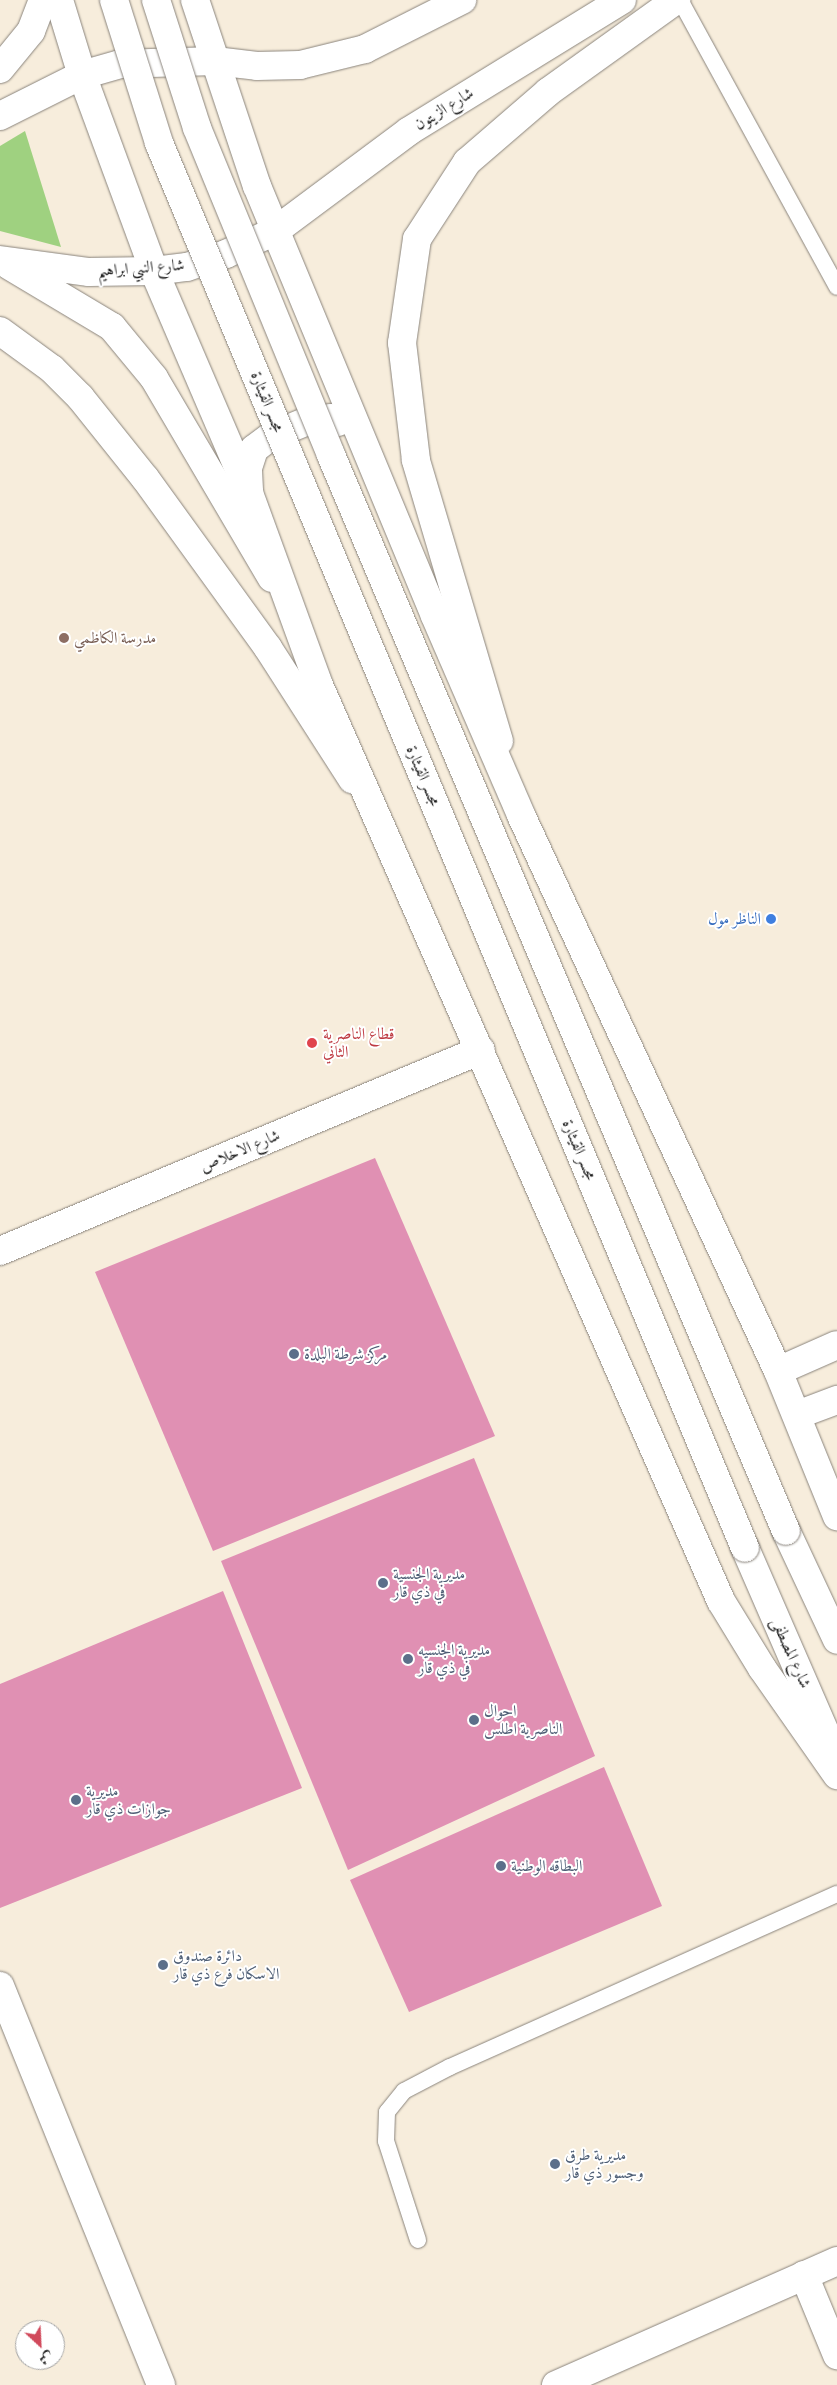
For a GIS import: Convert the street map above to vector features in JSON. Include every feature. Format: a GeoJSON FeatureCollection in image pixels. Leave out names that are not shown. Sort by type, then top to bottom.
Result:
{"type":"FeatureCollection","features":[{"type":"Feature","properties":{"kind":"main road"},"geometry":{"type":"LineString","coordinates":[[31,31],[35,0]]}},
{"type":"Feature","properties":{"kind":"main road"},"geometry":{"type":"LineString","coordinates":[[0,69],[31,31],[42,0]]}},
{"type":"Feature","properties":{"kind":"main road"},"geometry":{"type":"LineString","coordinates":[[59,0],[82,75],[154,271],[249,493],[318,683],[481,1050],[721,1601],[762,1668],[837,1775]]}},
{"type":"Feature","properties":{"kind":"main road","name":"مجسر القيثارة"},"geometry":{"type":"LineString","coordinates":[[114,0],[163,152],[745,1548]]}},
{"type":"Feature","properties":{"kind":"main road"},"geometry":{"type":"LineString","coordinates":[[156,0],[197,128],[331,455],[786,1531],[837,1640]]}},
{"type":"Feature","properties":{"kind":"main road"},"geometry":{"type":"LineString","coordinates":[[196,0],[257,186],[365,446],[521,814],[778,1370],[837,1516]]}},
{"type":"Feature","properties":{"kind":"main road"},"geometry":{"type":"LineString","coordinates":[[0,116],[82,75],[120,64],[215,61],[257,66],[309,63],[364,49],[462,0]]}},
{"type":"Feature","properties":{"kind":"main road","name":"شارع الزيتون"},"geometry":{"type":"LineString","coordinates":[[275,231],[409,131],[622,0]]}},
{"type":"Feature","properties":{"kind":"main road"},"geometry":{"type":"LineString","coordinates":[[521,814],[416,460],[402,342],[417,239],[468,162],[548,92],[678,0]]}},
{"type":"Feature","properties":{"kind":"main road","name":"شارع النبي ابراهيم"},"geometry":{"type":"LineString","coordinates":[[0,260],[89,272],[154,271],[187,267],[226,254],[275,231]]}},
{"type":"Feature","properties":{"kind":"main road"},"geometry":{"type":"LineString","coordinates":[[0,260],[112,326],[154,378],[290,609]]}},
{"type":"Feature","properties":{"kind":"main road"},"geometry":{"type":"LineString","coordinates":[[0,331],[52,369],[80,397],[145,478],[268,648],[381,825]]}},
{"type":"Feature","properties":{"kind":"main road"},"geometry":{"type":"LineString","coordinates":[[249,493],[248,468],[254,449],[290,426],[331,418],[349,427],[365,446]]}},
{"type":"Feature","properties":{"kind":"main road","name":"شارع الاخلاص"},"geometry":{"type":"LineString","coordinates":[[0,1251],[481,1050]]}},
{"type":"Feature","properties":{"kind":"main road"},"geometry":{"type":"LineString","coordinates":[[778,1370],[837,1345]]}},
{"type":"Feature","properties":{"kind":"main road"},"geometry":{"type":"LineString","coordinates":[[797,1415],[837,1400]]}},
{"type":"Feature","properties":{"kind":"main road","name":"شارع المصطفى"},"geometry":{"type":"LineString","coordinates":[[745,1548],[837,1759]]}},
{"type":"Feature","properties":{"kind":"main road"},"geometry":{"type":"LineString","coordinates":[[0,1986],[161,2385]]}},
{"type":"Feature","properties":{"kind":"main road"},"geometry":{"type":"LineString","coordinates":[[556,2385],[837,2261]]}},
{"type":"Feature","properties":{"kind":"main road"},"geometry":{"type":"LineString","coordinates":[[804,2275],[837,2355]]}},
{"type":"Feature","properties":{"kind":"lane"},"geometry":{"type":"LineString","coordinates":[[678,0],[837,287]]}},
{"type":"Feature","properties":{"kind":"lane"},"geometry":{"type":"LineString","coordinates":[[418,2240],[386,2141],[387,2112],[404,2091],[459,2063],[837,1894]]}},
{"type":"Feature","properties":{"kind":"green space"},"geometry":{"type":"Polygon","coordinates":[[[25,131],[61,247],[0,231],[0,146],[25,131]]]}},
{"type":"Feature","properties":{"kind":"building","name":"مركز شرطة البلدة"},"geometry":{"type":"Polygon","coordinates":[[[375,1158],[495,1436],[213,1551],[95,1272],[375,1158]]]}},
{"type":"Feature","properties":{"kind":"building","name":"مديرية الجنسيه في ذي قار"},"geometry":{"type":"Polygon","coordinates":[[[474,1458],[595,1756],[348,1870],[221,1561],[474,1458]]]}},
{"type":"Feature","properties":{"kind":"building","name":"مديرية جوازات ذي قار"},"geometry":{"type":"Polygon","coordinates":[[[223,1591],[302,1788],[0,1908],[0,1684],[223,1591]]]}},
{"type":"Feature","properties":{"kind":"building"},"geometry":{"type":"Polygon","coordinates":[[[604,1767],[662,1906],[409,2012],[350,1880],[604,1767]]]}},
{"type":"Feature","properties":{"kind":"place","name":"مدرسة الكاظمي"},"geometry":{"type":"Point","coordinates":[64,638]}},
{"type":"Feature","properties":{"kind":"place","name":"الناظر مول"},"geometry":{"type":"Point","coordinates":[771,919]}},
{"type":"Feature","properties":{"kind":"place","name":"قطاع الناصرية الثاني"},"geometry":{"type":"Point","coordinates":[312,1043]}},
{"type":"Feature","properties":{"kind":"place","name":"مركز شرطة البلدة"},"geometry":{"type":"Point","coordinates":[294,1354]}},
{"type":"Feature","properties":{"kind":"place","name":"مديرية الجنسية في ذي قار"},"geometry":{"type":"Point","coordinates":[383,1583]}},
{"type":"Feature","properties":{"kind":"place","name":"مديرية الجنسيه في ذي قار"},"geometry":{"type":"Point","coordinates":[408,1659]}},
{"type":"Feature","properties":{"kind":"place","name":"احوال الناصرية اطلس"},"geometry":{"type":"Point","coordinates":[474,1720]}},
{"type":"Feature","properties":{"kind":"place","name":"مديرية جوازات ذي قار"},"geometry":{"type":"Point","coordinates":[76,1800]}},
{"type":"Feature","properties":{"kind":"place","name":"البطاقه الوطنية"},"geometry":{"type":"Point","coordinates":[501,1866]}},
{"type":"Feature","properties":{"kind":"place","name":"دائرة صندوق الاسكان فرع ذي قار"},"geometry":{"type":"Point","coordinates":[163,1965]}},
{"type":"Feature","properties":{"kind":"place","name":"مديرية طرق وجسور ذي قار"},"geometry":{"type":"Point","coordinates":[555,2164]}}]}
